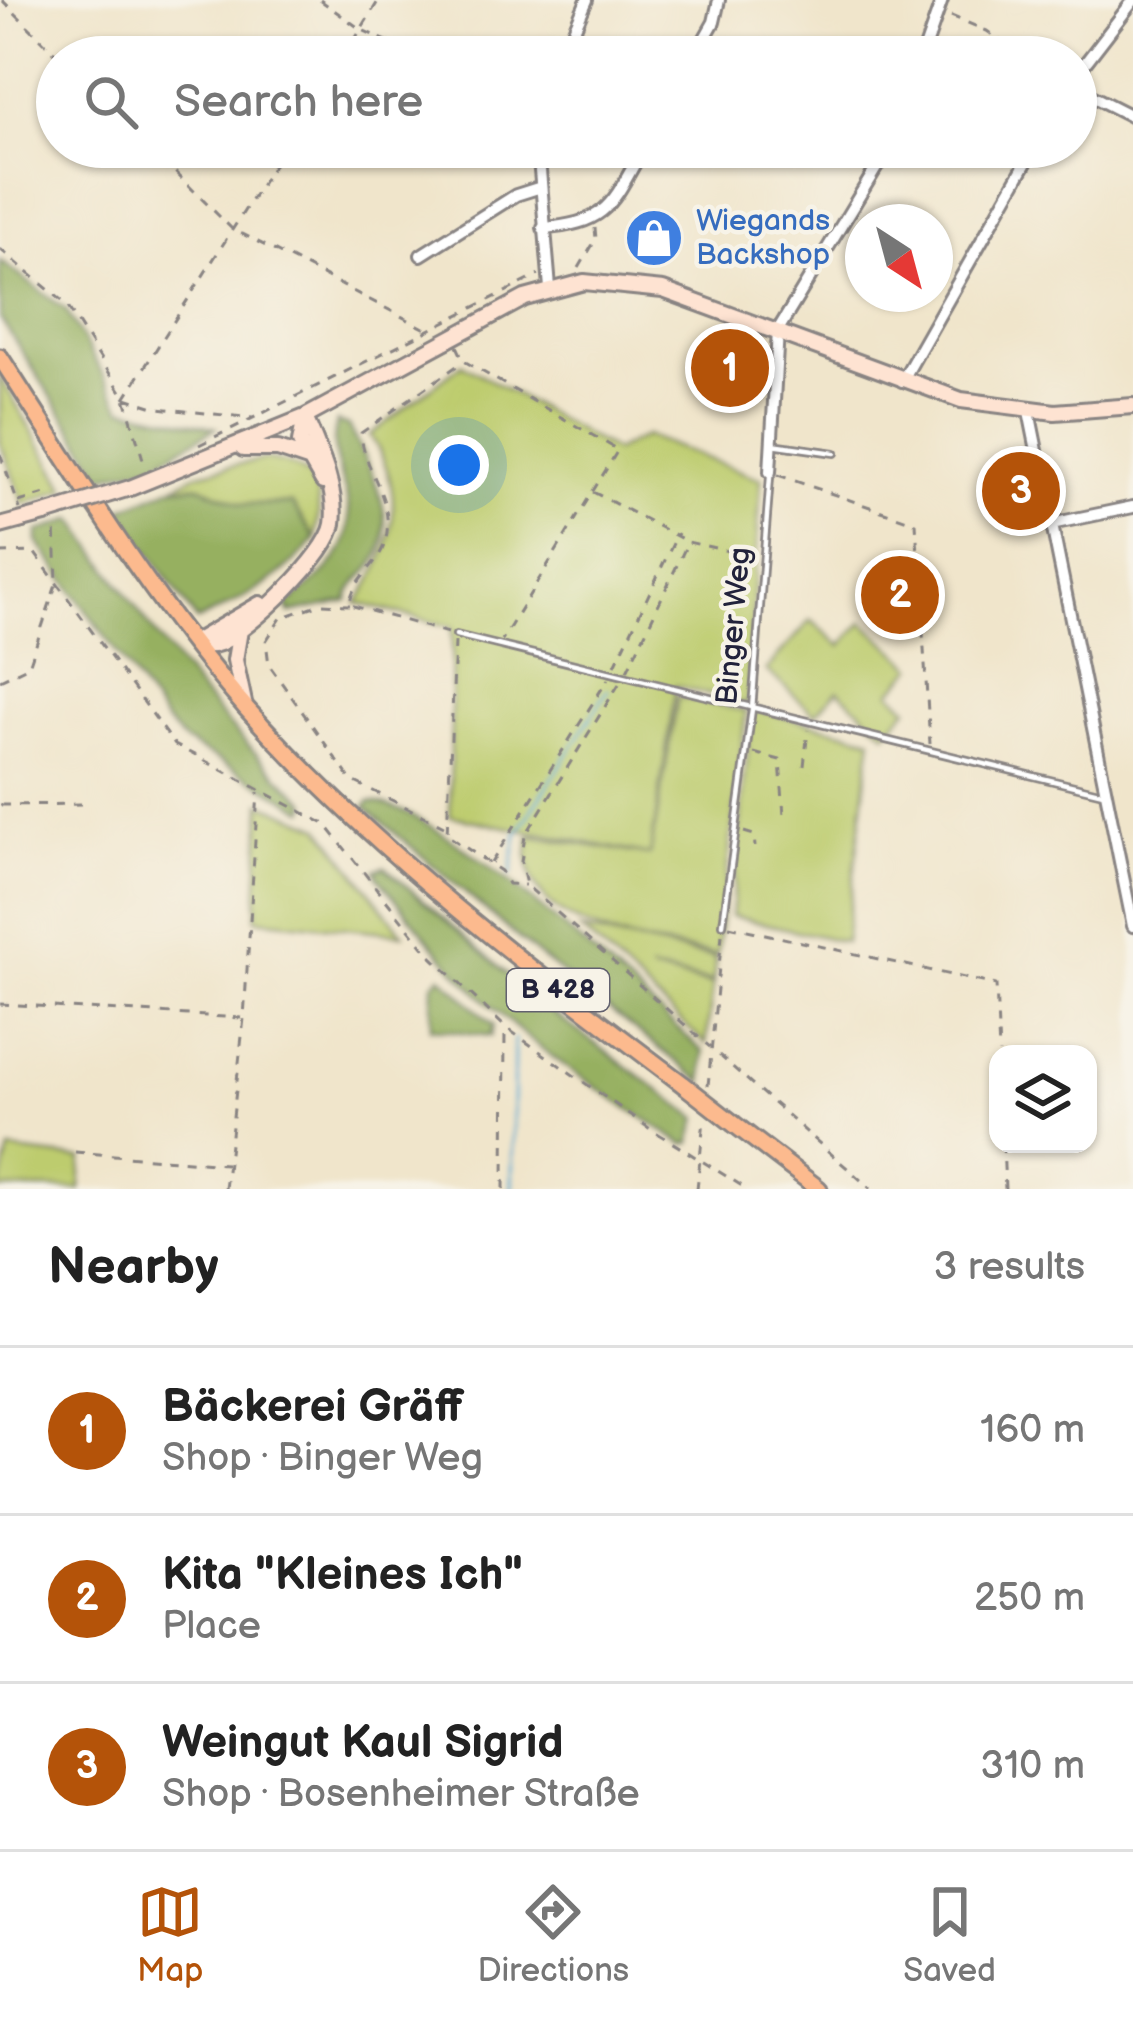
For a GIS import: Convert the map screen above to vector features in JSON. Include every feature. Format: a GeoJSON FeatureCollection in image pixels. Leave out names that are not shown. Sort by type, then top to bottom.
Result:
{"type":"FeatureCollection","features":[{"type":"Feature","properties":{"kind":"main road"},"geometry":{"type":"LineString","coordinates":[[0,526],[50,520],[235,449],[422,358],[550,288],[570,284],[646,286],[961,400],[1029,411],[1133,406]]}},
{"type":"Feature","properties":{"kind":"main road","name":"B 428"},"geometry":{"type":"LineString","coordinates":[[0,357],[77,481],[193,643],[294,760],[435,891],[819,1189]]}},
{"type":"Feature","properties":{"kind":"main road"},"geometry":{"type":"LineString","coordinates":[[305,417],[299,436],[331,495]]}},
{"type":"Feature","properties":{"kind":"main road"},"geometry":{"type":"LineString","coordinates":[[193,643],[274,596],[304,573],[324,547],[333,520],[331,495],[305,417]]}},
{"type":"Feature","properties":{"kind":"main road"},"geometry":{"type":"LineString","coordinates":[[235,449],[278,449],[308,459]]}},
{"type":"Feature","properties":{"kind":"main road"},"geometry":{"type":"LineString","coordinates":[[193,643],[217,644],[241,629],[274,596]]}},
{"type":"Feature","properties":{"kind":"main road"},"geometry":{"type":"LineString","coordinates":[[241,629],[235,660],[245,706]]}},
{"type":"Feature","properties":{"kind":"street"},"geometry":{"type":"LineString","coordinates":[[571,36],[586,0]]}},
{"type":"Feature","properties":{"kind":"street"},"geometry":{"type":"LineString","coordinates":[[703,36],[719,0]]}},
{"type":"Feature","properties":{"kind":"street"},"geometry":{"type":"LineString","coordinates":[[1097,48],[1133,2]]}},
{"type":"Feature","properties":{"kind":"street"},"geometry":{"type":"LineString","coordinates":[[929,36],[940,5]]}},
{"type":"Feature","properties":{"kind":"street"},"geometry":{"type":"LineString","coordinates":[[1097,99],[1133,117]]}},
{"type":"Feature","properties":{"kind":"street"},"geometry":{"type":"LineString","coordinates":[[538,168],[550,288]]}},
{"type":"Feature","properties":{"kind":"street"},"geometry":{"type":"LineString","coordinates":[[543,227],[594,220],[616,196],[632,168]]}},
{"type":"Feature","properties":{"kind":"street"},"geometry":{"type":"LineString","coordinates":[[778,330],[876,168]]}},
{"type":"Feature","properties":{"kind":"street"},"geometry":{"type":"LineString","coordinates":[[902,381],[1023,168]]}},
{"type":"Feature","properties":{"kind":"street"},"geometry":{"type":"LineString","coordinates":[[421,255],[516,195],[538,188]]}},
{"type":"Feature","properties":{"kind":"street","name":"Binger Weg"},"geometry":{"type":"LineString","coordinates":[[770,472],[778,330]]}},
{"type":"Feature","properties":{"kind":"street"},"geometry":{"type":"LineString","coordinates":[[1029,411],[1133,926]]}},
{"type":"Feature","properties":{"kind":"street"},"geometry":{"type":"LineString","coordinates":[[1051,524],[1133,507]]}},
{"type":"Feature","properties":{"kind":"lane"},"geometry":{"type":"LineString","coordinates":[[772,444],[836,454]]}},
{"type":"Feature","properties":{"kind":"lane","name":"Binger Weg"},"geometry":{"type":"LineString","coordinates":[[723,924],[752,709],[770,472]]}},
{"type":"Feature","properties":{"kind":"lane"},"geometry":{"type":"LineString","coordinates":[[456,635],[501,642],[624,677],[1107,794]]}},
{"type":"Feature","properties":{"kind":"path"},"geometry":{"type":"LineString","coordinates":[[2,0],[38,36]]}},
{"type":"Feature","properties":{"kind":"path"},"geometry":{"type":"LineString","coordinates":[[320,0],[377,36]]}},
{"type":"Feature","properties":{"kind":"path"},"geometry":{"type":"LineString","coordinates":[[358,36],[379,0]]}},
{"type":"Feature","properties":{"kind":"path"},"geometry":{"type":"LineString","coordinates":[[940,5],[993,36]]}},
{"type":"Feature","properties":{"kind":"path"},"geometry":{"type":"LineString","coordinates":[[171,168],[231,228],[428,330]]}},
{"type":"Feature","properties":{"kind":"path"},"geometry":{"type":"LineString","coordinates":[[125,398],[271,168]]}},
{"type":"Feature","properties":{"kind":"path"},"geometry":{"type":"LineString","coordinates":[[570,284],[596,239],[594,220]]}},
{"type":"Feature","properties":{"kind":"path"},"geometry":{"type":"LineString","coordinates":[[0,249],[66,304],[125,398],[147,471]]}},
{"type":"Feature","properties":{"kind":"path"},"geometry":{"type":"LineString","coordinates":[[190,450],[546,272]]}},
{"type":"Feature","properties":{"kind":"path"},"geometry":{"type":"LineString","coordinates":[[455,340],[464,361],[618,450],[501,642]]}},
{"type":"Feature","properties":{"kind":"path"},"geometry":{"type":"LineString","coordinates":[[350,605],[351,590],[384,552],[388,527],[383,496],[362,449],[361,433],[464,361]]}},
{"type":"Feature","properties":{"kind":"path"},"geometry":{"type":"LineString","coordinates":[[125,398],[157,408],[254,418]]}},
{"type":"Feature","properties":{"kind":"path"},"geometry":{"type":"LineString","coordinates":[[0,454],[20,509]]}},
{"type":"Feature","properties":{"kind":"path"},"geometry":{"type":"LineString","coordinates":[[770,472],[916,524],[931,752]]}},
{"type":"Feature","properties":{"kind":"path"},"geometry":{"type":"LineString","coordinates":[[592,492],[688,542],[763,558]]}},
{"type":"Feature","properties":{"kind":"path"},"geometry":{"type":"LineString","coordinates":[[19,502],[45,494]]}},
{"type":"Feature","properties":{"kind":"path"},"geometry":{"type":"LineString","coordinates":[[0,680],[29,667],[57,582],[50,520]]}},
{"type":"Feature","properties":{"kind":"path"},"geometry":{"type":"LineString","coordinates":[[490,865],[612,673],[678,533]]}},
{"type":"Feature","properties":{"kind":"path"},"geometry":{"type":"LineString","coordinates":[[688,542],[624,677],[525,836],[521,862],[526,885],[871,1189]]}},
{"type":"Feature","properties":{"kind":"path"},"geometry":{"type":"LineString","coordinates":[[0,553],[34,552],[175,745],[325,824],[430,955],[505,1027],[747,1189]]}},
{"type":"Feature","properties":{"kind":"path"},"geometry":{"type":"LineString","coordinates":[[445,826],[351,780],[269,665],[266,641],[281,618],[320,604],[350,605],[456,635],[445,826],[455,844],[490,865],[508,884],[526,885]]}},
{"type":"Feature","properties":{"kind":"path"},"geometry":{"type":"LineString","coordinates":[[804,766],[808,722]]}},
{"type":"Feature","properties":{"kind":"path"},"geometry":{"type":"LineString","coordinates":[[746,752],[780,760],[784,816]]}},
{"type":"Feature","properties":{"kind":"path"},"geometry":{"type":"LineString","coordinates":[[225,1189],[244,1018],[258,792]]}},
{"type":"Feature","properties":{"kind":"path"},"geometry":{"type":"LineString","coordinates":[[0,806],[89,804]]}},
{"type":"Feature","properties":{"kind":"path"},"geometry":{"type":"LineString","coordinates":[[737,831],[754,836],[754,847]]}},
{"type":"Feature","properties":{"kind":"path"},"geometry":{"type":"LineString","coordinates":[[706,1095],[723,924],[995,985],[998,1045]]}},
{"type":"Feature","properties":{"kind":"path"},"geometry":{"type":"LineString","coordinates":[[0,1004],[244,1018]]}},
{"type":"Feature","properties":{"kind":"path"},"geometry":{"type":"LineString","coordinates":[[504,1189],[505,1027]]}},
{"type":"Feature","properties":{"kind":"path"},"geometry":{"type":"LineString","coordinates":[[697,1189],[704,1117]]}},
{"type":"Feature","properties":{"kind":"path"},"geometry":{"type":"LineString","coordinates":[[75,1152],[228,1165]]}},
{"type":"Feature","properties":{"kind":"path"},"geometry":{"type":"LineString","coordinates":[[1003,1153],[1005,1189]]}},
{"type":"Feature","properties":{"kind":"green space"},"geometry":{"type":"Polygon","coordinates":[[[0,261],[66,310],[122,408],[216,428],[151,465],[103,476],[0,318],[0,261]]]}},
{"type":"Feature","properties":{"kind":"green space"},"geometry":{"type":"Polygon","coordinates":[[[462,364],[614,451],[646,436],[761,479],[747,705],[676,686],[650,856],[678,697],[746,711],[717,955],[590,927],[562,913],[541,894],[529,869],[530,836],[649,855],[450,816],[452,627],[357,603],[381,562],[392,520],[389,478],[370,435],[462,364]]]}},
{"type":"Feature","properties":{"kind":"green space"},"geometry":{"type":"Polygon","coordinates":[[[0,376],[66,489],[24,504],[0,443],[0,376]]]}},
{"type":"Feature","properties":{"kind":"green space"},"geometry":{"type":"Polygon","coordinates":[[[337,422],[348,426],[379,492],[384,510],[382,545],[348,601],[290,613],[286,605],[331,565],[347,537],[347,501],[335,450],[337,422]]]}},
{"type":"Feature","properties":{"kind":"green space"},"geometry":{"type":"Polygon","coordinates":[[[264,459],[296,468],[313,483],[319,507],[315,539],[291,504],[242,504],[199,486],[173,487],[199,473],[264,459]]]}},
{"type":"Feature","properties":{"kind":"green space"},"geometry":{"type":"Polygon","coordinates":[[[199,486],[242,504],[292,504],[315,539],[276,577],[197,621],[120,510],[172,487],[199,486]]]}},
{"type":"Feature","properties":{"kind":"green space"},"geometry":{"type":"Polygon","coordinates":[[[74,519],[182,669],[242,739],[308,803],[305,810],[183,740],[166,722],[38,542],[38,532],[74,519]]]}},
{"type":"Feature","properties":{"kind":"green space"},"geometry":{"type":"Polygon","coordinates":[[[811,620],[841,646],[863,622],[914,667],[891,692],[908,708],[886,733],[838,690],[815,714],[766,670],[811,620]]]}},
{"type":"Feature","properties":{"kind":"green space"},"geometry":{"type":"Polygon","coordinates":[[[752,709],[872,738],[845,942],[731,916],[752,709]]]}},
{"type":"Feature","properties":{"kind":"green space"},"geometry":{"type":"Polygon","coordinates":[[[369,802],[401,811],[443,834],[540,907],[704,1052],[703,1082],[538,955],[365,807],[369,802]]]}},
{"type":"Feature","properties":{"kind":"green space"},"geometry":{"type":"Polygon","coordinates":[[[262,803],[321,827],[403,934],[256,919],[262,803]]]}},
{"type":"Feature","properties":{"kind":"green space"},"geometry":{"type":"Polygon","coordinates":[[[385,867],[543,1006],[698,1118],[691,1143],[684,1144],[590,1083],[502,1016],[452,967],[378,877],[376,870],[385,867]]]}},
{"type":"Feature","properties":{"kind":"green space"},"geometry":{"type":"Polygon","coordinates":[[[581,930],[716,958],[713,982],[649,970],[713,985],[706,1044],[581,930]]]}},
{"type":"Feature","properties":{"kind":"green space"},"geometry":{"type":"Polygon","coordinates":[[[441,976],[493,1025],[491,1036],[431,1028],[433,984],[441,976]]]}},
{"type":"Feature","properties":{"kind":"green space"},"geometry":{"type":"Polygon","coordinates":[[[10,1150],[82,1159],[80,1189],[0,1189],[10,1150]]]}},
{"type":"Feature","properties":{"kind":"waterway"},"geometry":{"type":"LineString","coordinates":[[511,874],[517,834],[608,690]]}},
{"type":"Feature","properties":{"kind":"waterway"},"geometry":{"type":"LineString","coordinates":[[512,1189],[514,1039]]}},
{"type":"Feature","properties":{"kind":"place","name":"Wiegands Backshop"},"geometry":{"type":"Point","coordinates":[654,238]}},
{"type":"Feature","properties":{"kind":"place","name":"Bäckerei Gräff"},"geometry":{"type":"Point","coordinates":[730,368]}},
{"type":"Feature","properties":{"kind":"place","name":"Weingut Kaul Sigrid"},"geometry":{"type":"Point","coordinates":[1021,491]}},
{"type":"Feature","properties":{"kind":"place","name":"Kita \"Kleines Ich\""},"geometry":{"type":"Point","coordinates":[900,595]}}]}
